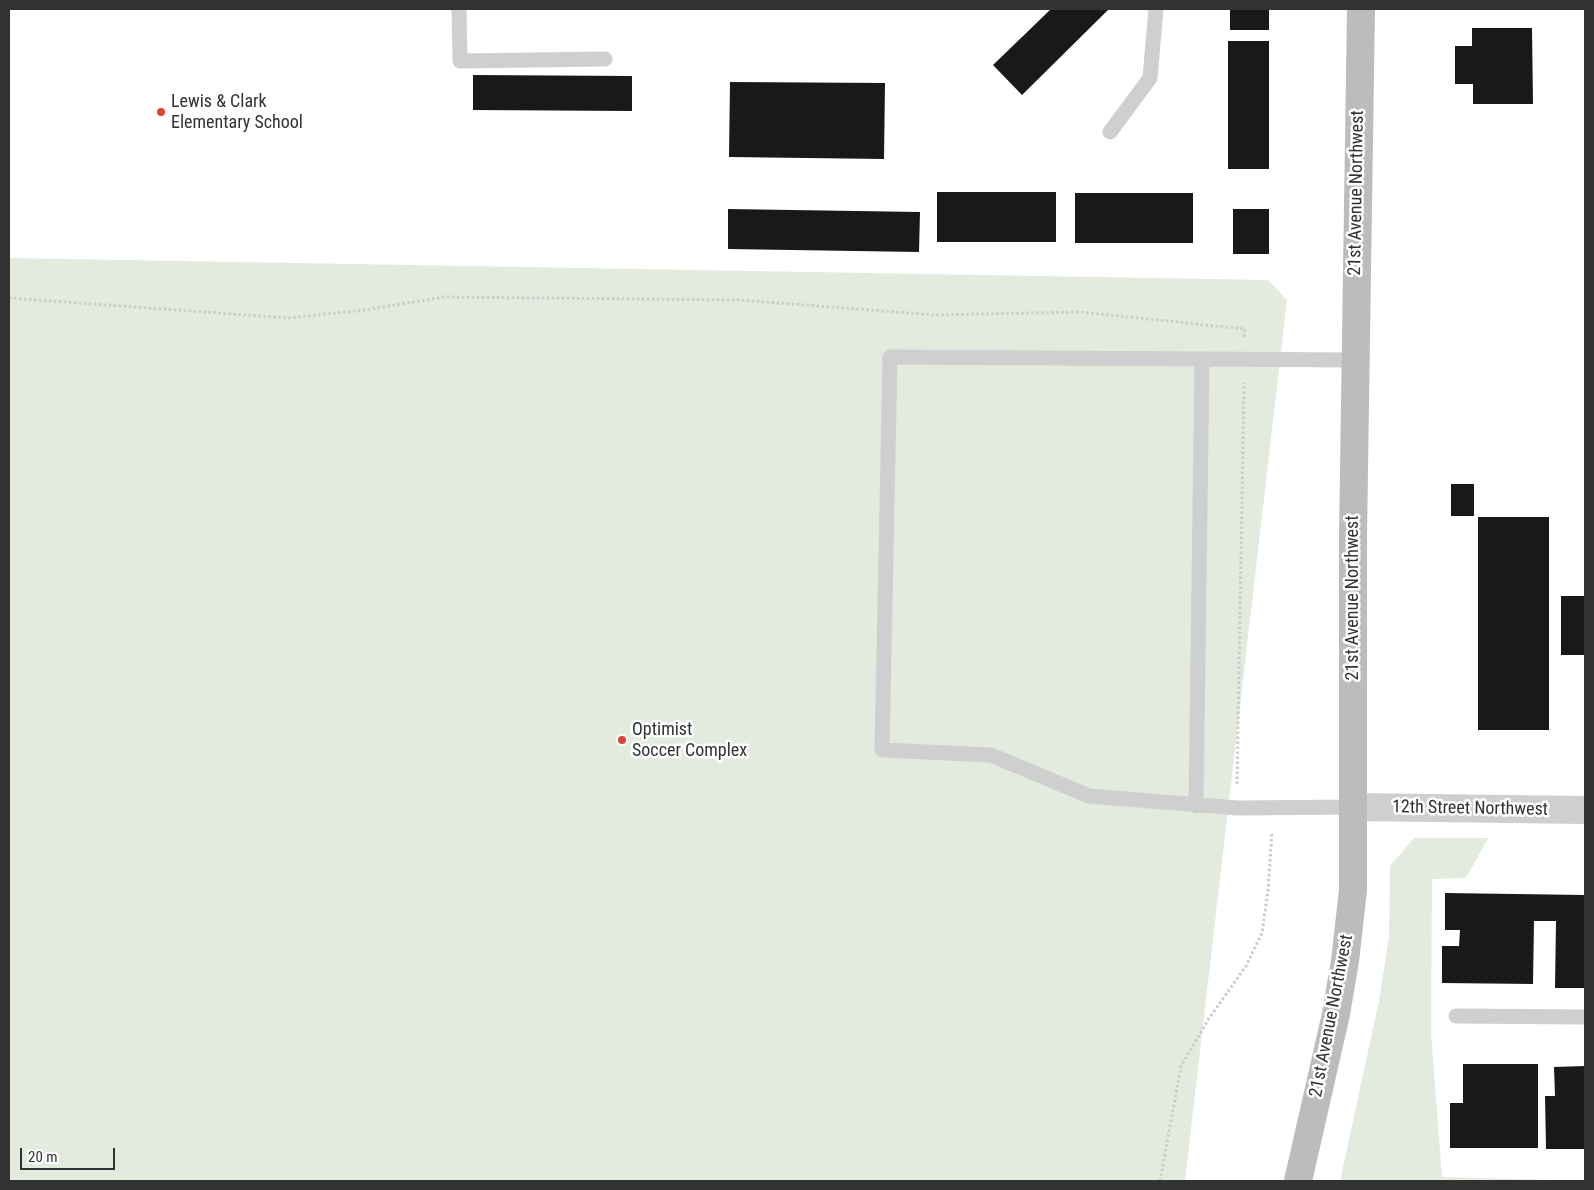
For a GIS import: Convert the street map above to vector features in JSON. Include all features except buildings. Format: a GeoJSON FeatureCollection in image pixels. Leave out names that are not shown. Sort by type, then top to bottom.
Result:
{"type":"FeatureCollection","features":[{"type":"Feature","properties":{"kind":"street","name":"21st Avenue Northwest"},"geometry":{"type":"LineString","coordinates":[[1298,1181],[1336,1014],[1345,961],[1353,890],[1353,535],[1361,9]]}},
{"type":"Feature","properties":{"kind":"street","name":"12th Street Northwest"},"geometry":{"type":"LineString","coordinates":[[1354,807],[1585,810]]}},
{"type":"Feature","properties":{"kind":"lane"},"geometry":{"type":"LineString","coordinates":[[459,9],[460,61],[605,59]]}},
{"type":"Feature","properties":{"kind":"lane"},"geometry":{"type":"LineString","coordinates":[[1110,132],[1150,78],[1156,9]]}},
{"type":"Feature","properties":{"kind":"lane"},"geometry":{"type":"LineString","coordinates":[[1354,807],[1237,808],[1089,796],[991,755],[882,750],[890,357],[1355,360]]}},
{"type":"Feature","properties":{"kind":"lane"},"geometry":{"type":"LineString","coordinates":[[1196,806],[1202,359]]}},
{"type":"Feature","properties":{"kind":"lane"},"geometry":{"type":"LineString","coordinates":[[1456,1016],[1585,1017]]}},
{"type":"Feature","properties":{"kind":"path"},"geometry":{"type":"LineString","coordinates":[[9,298],[289,318],[364,310],[444,297],[739,300],[935,315],[1080,312],[1244,330],[1237,808]]}},
{"type":"Feature","properties":{"kind":"path"},"geometry":{"type":"LineString","coordinates":[[1160,1181],[1181,1066],[1208,1020],[1246,966],[1262,933],[1268,891],[1274,809]]}},
{"type":"Feature","properties":{"kind":"shaded area","name":"Optimist Soccer Complex"},"geometry":{"type":"Polygon","coordinates":[[[9,258],[1268,280],[1287,300],[1185,1181],[9,1181],[9,258]]]}},
{"type":"Feature","properties":{"kind":"shaded area"},"geometry":{"type":"Polygon","coordinates":[[[1414,838],[1488,838],[1466,878],[1432,879],[1431,1032],[1442,1177],[1585,1181],[1340,1181],[1379,1001],[1389,937],[1390,866],[1414,838]]]}},
{"type":"Feature","properties":{"kind":"place","name":"Lewis & Clark Elementary School"},"geometry":{"type":"Point","coordinates":[161,112]}},
{"type":"Feature","properties":{"kind":"place","name":"Optimist Soccer Complex"},"geometry":{"type":"Point","coordinates":[622,740]}}]}
